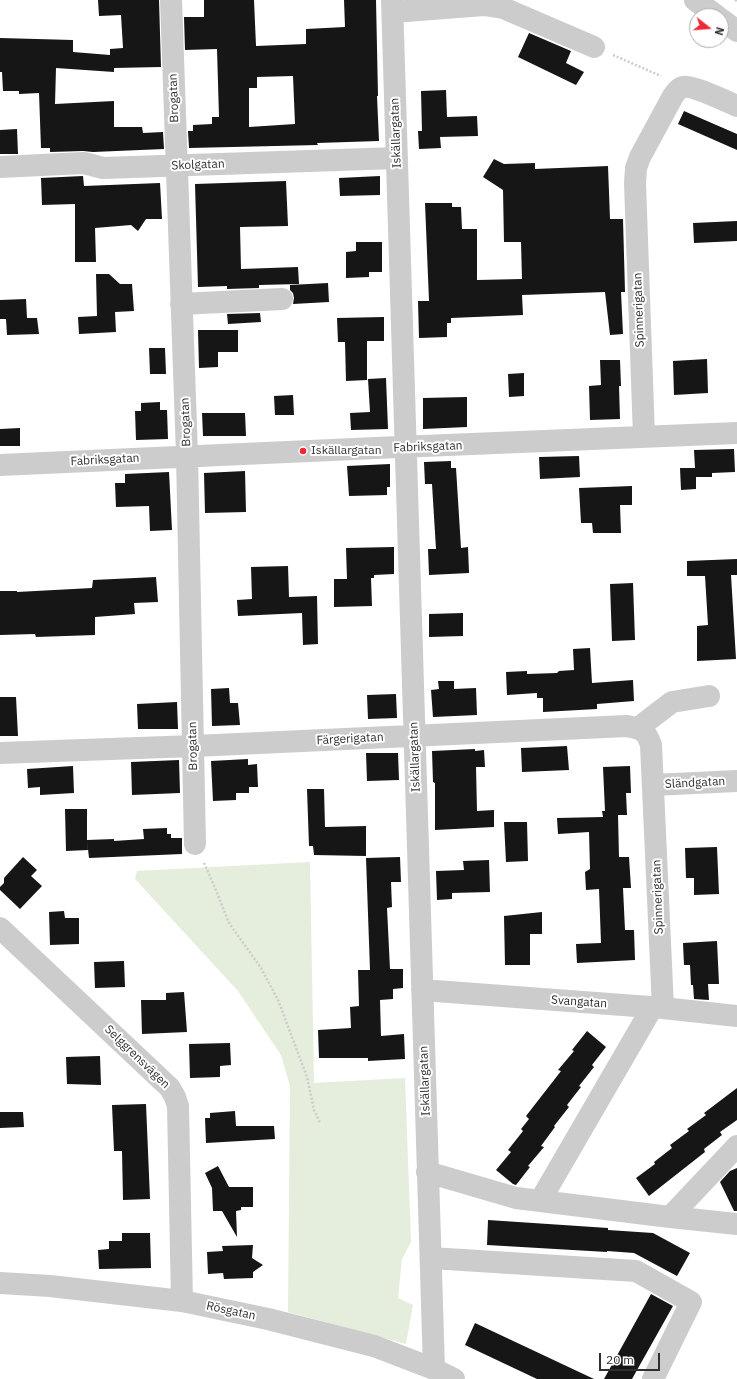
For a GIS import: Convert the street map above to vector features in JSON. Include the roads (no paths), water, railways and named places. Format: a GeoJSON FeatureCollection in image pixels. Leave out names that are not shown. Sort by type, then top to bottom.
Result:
{"type":"FeatureCollection","features":[{"type":"Feature","properties":{"kind":"street","name":"Brogatan"},"geometry":{"type":"LineString","coordinates":[[171,0],[187,456],[195,844]]}},
{"type":"Feature","properties":{"kind":"street"},"geometry":{"type":"LineString","coordinates":[[695,0],[706,8]]}},
{"type":"Feature","properties":{"kind":"street"},"geometry":{"type":"LineString","coordinates":[[393,6],[497,6],[594,47]]}},
{"type":"Feature","properties":{"kind":"street","name":"Iskällargatan"},"geometry":{"type":"LineString","coordinates":[[393,6],[405,448],[434,1369]]}},
{"type":"Feature","properties":{"kind":"street","name":"Spinnerigatan"},"geometry":{"type":"LineString","coordinates":[[644,437],[635,183],[636,168],[640,157],[680,88],[692,88],[737,106]]}},
{"type":"Feature","properties":{"kind":"street","name":"Skolgatan"},"geometry":{"type":"LineString","coordinates":[[0,167],[84,163],[103,168],[397,158]]}},
{"type":"Feature","properties":{"kind":"street"},"geometry":{"type":"LineString","coordinates":[[181,304],[282,300]]}},
{"type":"Feature","properties":{"kind":"street","name":"Fabriksgatan"},"geometry":{"type":"LineString","coordinates":[[0,466],[187,456],[737,433]]}},
{"type":"Feature","properties":{"kind":"street"},"geometry":{"type":"LineString","coordinates":[[653,785],[651,745],[645,732],[638,728],[672,702],[709,696]]}},
{"type":"Feature","properties":{"kind":"street","name":"Färgerigatan"},"geometry":{"type":"LineString","coordinates":[[0,753],[194,746],[627,726],[638,728]]}},
{"type":"Feature","properties":{"kind":"street","name":"Sländgatan"},"geometry":{"type":"LineString","coordinates":[[653,785],[737,781]]}},
{"type":"Feature","properties":{"kind":"street","name":"Spinnerigatan"},"geometry":{"type":"LineString","coordinates":[[653,785],[657,1008]]}},
{"type":"Feature","properties":{"kind":"street","name":"Selggrensvägen"},"geometry":{"type":"LineString","coordinates":[[0,928],[170,1088],[175,1097],[178,1106],[182,1301]]}},
{"type":"Feature","properties":{"kind":"street","name":"Svangatan"},"geometry":{"type":"LineString","coordinates":[[422,990],[657,1008],[737,1016]]}},
{"type":"Feature","properties":{"kind":"street"},"geometry":{"type":"LineString","coordinates":[[540,1201],[657,1008]]}},
{"type":"Feature","properties":{"kind":"street"},"geometry":{"type":"LineString","coordinates":[[670,1217],[737,1146]]}},
{"type":"Feature","properties":{"kind":"street"},"geometry":{"type":"LineString","coordinates":[[428,1172],[516,1198],[737,1224]]}},
{"type":"Feature","properties":{"kind":"street"},"geometry":{"type":"LineString","coordinates":[[431,1258],[636,1270],[691,1302],[653,1379]]}},
{"type":"Feature","properties":{"kind":"street","name":"Rösgatan"},"geometry":{"type":"LineString","coordinates":[[0,1283],[50,1286],[182,1301],[268,1319],[374,1346],[434,1369],[454,1379]]}},
{"type":"Feature","properties":{"kind":"place","name":"Iskällargatan"},"geometry":{"type":"Point","coordinates":[303,451]}}]}
